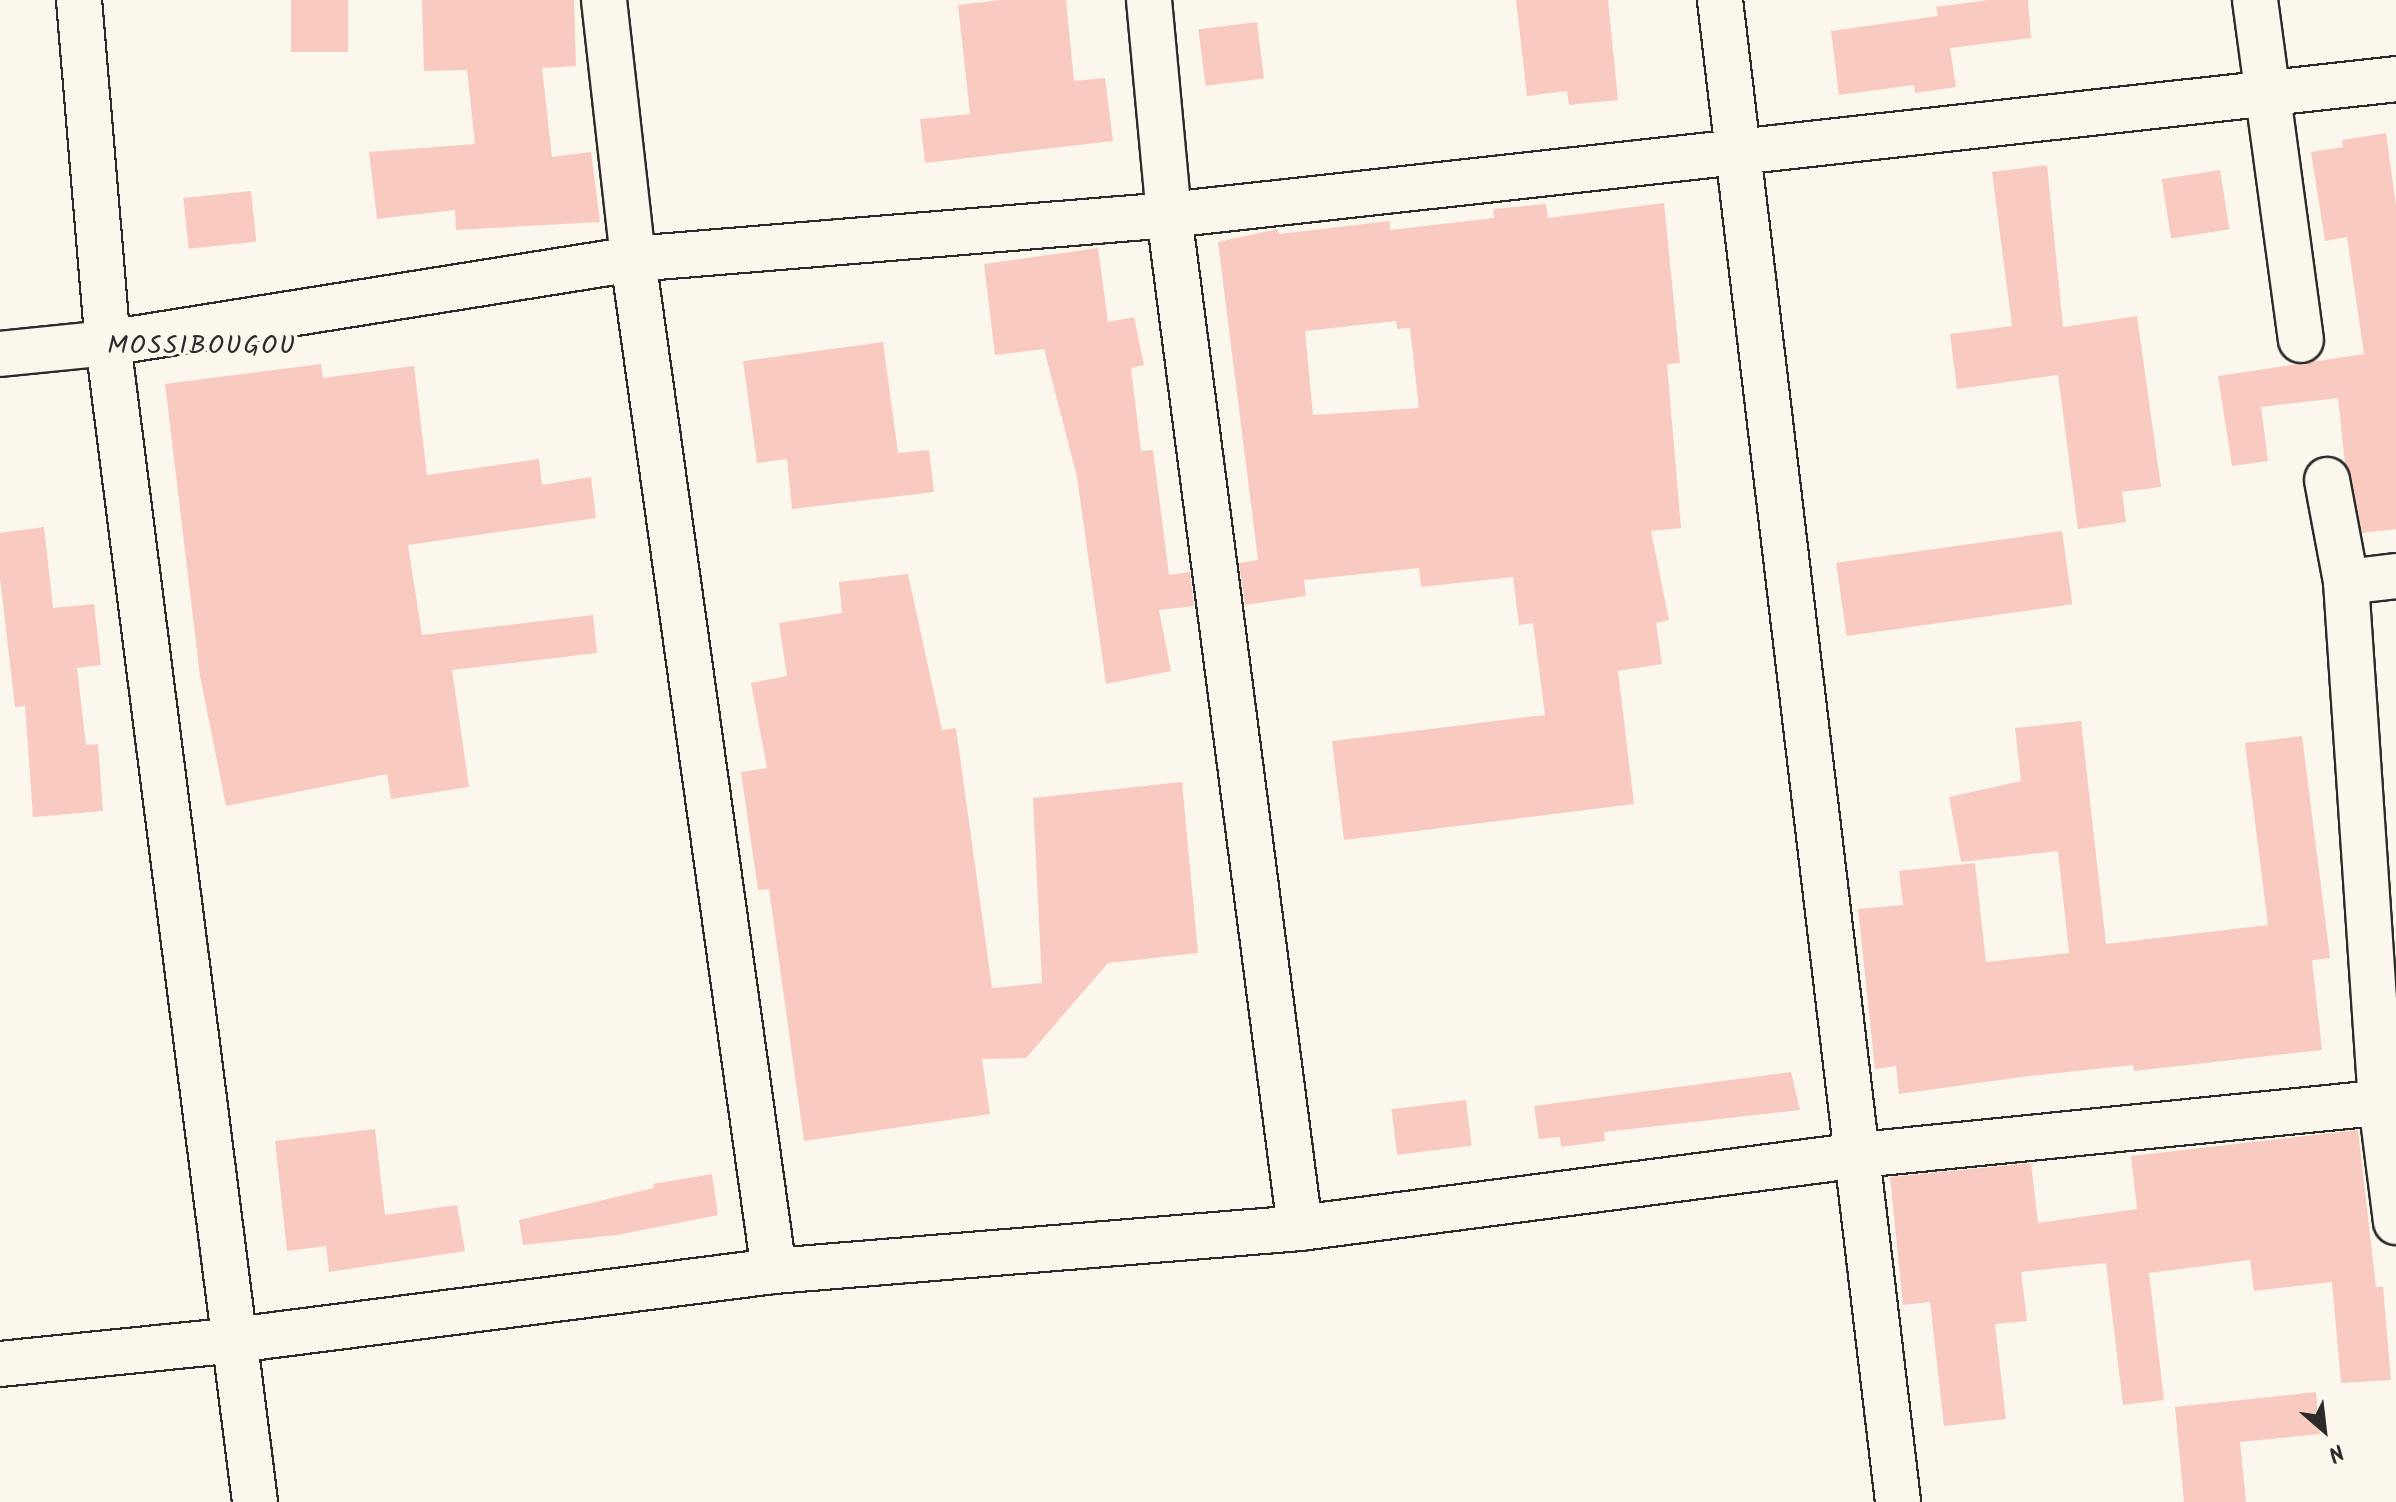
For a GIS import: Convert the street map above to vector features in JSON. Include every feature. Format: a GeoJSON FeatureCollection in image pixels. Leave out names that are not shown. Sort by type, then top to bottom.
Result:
{"type":"FeatureCollection","features":[{"type":"Feature","properties":{"kind":"street"},"geometry":{"type":"LineString","coordinates":[[79,0],[108,343],[255,1502]]}},
{"type":"Feature","properties":{"kind":"street"},"geometry":{"type":"LineString","coordinates":[[604,0],[633,259],[774,1271]]}},
{"type":"Feature","properties":{"kind":"street"},"geometry":{"type":"LineString","coordinates":[[1149,0],[1169,215],[1300,1228]]}},
{"type":"Feature","properties":{"kind":"street"},"geometry":{"type":"LineString","coordinates":[[1720,0],[1860,1155],[1898,1502]]}},
{"type":"Feature","properties":{"kind":"street"},"geometry":{"type":"LineString","coordinates":[[2255,0],[2265,93],[2301,340]]}},
{"type":"Feature","properties":{"kind":"street"},"geometry":{"type":"LineString","coordinates":[[0,354],[108,343],[633,259],[1169,215],[1737,155],[2396,79]]}},
{"type":"Feature","properties":{"kind":"street"},"geometry":{"type":"LineString","coordinates":[[2327,480],[2346,582],[2396,1222]]}},
{"type":"Feature","properties":{"kind":"street"},"geometry":{"type":"LineString","coordinates":[[2346,582],[2396,576]]}},
{"type":"Feature","properties":{"kind":"street"},"geometry":{"type":"LineString","coordinates":[[0,1364],[235,1340],[774,1271],[1300,1228],[1860,1155],[2389,1102]]}},
{"type":"Feature","properties":{"kind":"building"},"geometry":{"type":"Polygon","coordinates":[[[291,0],[348,0],[348,52],[291,52],[291,0]]]}},
{"type":"Feature","properties":{"kind":"building"},"geometry":{"type":"Polygon","coordinates":[[[422,0],[574,0],[576,66],[542,68],[552,157],[591,152],[600,222],[456,230],[455,210],[377,219],[369,152],[475,144],[467,70],[424,71],[422,0]]]}},
{"type":"Feature","properties":{"kind":"building"},"geometry":{"type":"Polygon","coordinates":[[[1001,0],[1066,0],[1074,81],[1105,78],[1113,141],[925,163],[920,119],[970,114],[958,5],[1001,0]]]}},
{"type":"Feature","properties":{"kind":"building"},"geometry":{"type":"Polygon","coordinates":[[[1516,0],[1608,0],[1618,100],[1569,105],[1567,91],[1527,96],[1516,0]]]}},
{"type":"Feature","properties":{"kind":"building"},"geometry":{"type":"Polygon","coordinates":[[[1989,0],[2028,0],[2031,38],[1950,48],[1956,87],[1915,93],[1914,85],[1839,95],[1831,31],[1938,16],[1936,7],[1989,0]]]}},
{"type":"Feature","properties":{"kind":"building"},"geometry":{"type":"Polygon","coordinates":[[[1257,22],[1264,79],[1205,86],[1198,29],[1257,22]]]}},
{"type":"Feature","properties":{"kind":"building"},"geometry":{"type":"Polygon","coordinates":[[[2386,133],[2396,206],[2396,529],[2362,533],[2345,463],[2338,398],[2261,407],[2268,461],[2232,466],[2218,376],[2364,354],[2347,237],[2325,241],[2311,152],[2343,147],[2342,140],[2386,133]]]}},
{"type":"Feature","properties":{"kind":"building"},"geometry":{"type":"Polygon","coordinates":[[[2047,165],[2063,327],[2137,316],[2161,487],[2122,492],[2126,522],[2078,529],[2058,375],[1957,389],[1950,334],[2012,326],[1992,172],[2047,165]]]}},
{"type":"Feature","properties":{"kind":"building"},"geometry":{"type":"Polygon","coordinates":[[[2220,170],[2229,229],[2171,238],[2162,179],[2220,170]]]}},
{"type":"Feature","properties":{"kind":"building"},"geometry":{"type":"Polygon","coordinates":[[[251,191],[256,242],[189,249],[183,198],[251,191]]]}},
{"type":"Feature","properties":{"kind":"building"},"geometry":{"type":"Polygon","coordinates":[[[1664,203],[1680,363],[1667,364],[1681,528],[1651,531],[1669,620],[1656,623],[1662,664],[1618,671],[1634,804],[1344,840],[1332,741],[1545,715],[1533,623],[1519,625],[1513,577],[1421,587],[1419,568],[1304,580],[1306,596],[1245,605],[1239,563],[1258,560],[1218,242],[1278,229],[1279,234],[1390,221],[1390,230],[1494,218],[1493,209],[1546,204],[1548,218],[1664,203]],[[1396,321],[1305,331],[1313,415],[1419,408],[1410,328],[1397,329],[1396,321]]]}},
{"type":"Feature","properties":{"kind":"building"},"geometry":{"type":"Polygon","coordinates":[[[1098,248],[1108,322],[1134,317],[1144,365],[1131,368],[1141,451],[1153,450],[1169,575],[1190,572],[1194,606],[1159,610],[1171,671],[1106,684],[1077,477],[1044,349],[995,355],[984,264],[1098,248]]]}},
{"type":"Feature","properties":{"kind":"building"},"geometry":{"type":"Polygon","coordinates":[[[883,342],[898,453],[929,450],[934,492],[792,509],[787,459],[757,463],[743,361],[883,342]]]}},
{"type":"Feature","properties":{"kind":"building"},"geometry":{"type":"Polygon","coordinates":[[[321,364],[323,378],[414,366],[427,475],[539,459],[542,485],[591,477],[596,518],[408,545],[422,635],[593,615],[597,653],[452,670],[469,787],[391,799],[387,774],[226,806],[200,676],[165,384],[321,364]]]}},
{"type":"Feature","properties":{"kind":"building"},"geometry":{"type":"Polygon","coordinates":[[[44,527],[53,608],[94,604],[101,665],[77,668],[86,745],[98,744],[103,811],[33,817],[25,706],[15,707],[0,578],[0,533],[44,527]]]}},
{"type":"Feature","properties":{"kind":"building"},"geometry":{"type":"Polygon","coordinates":[[[2062,531],[2072,604],[1847,636],[1836,563],[2062,531]]]}},
{"type":"Feature","properties":{"kind":"building"},"geometry":{"type":"Polygon","coordinates":[[[908,574],[942,730],[956,728],[992,988],[1042,983],[1033,798],[1182,782],[1198,953],[1108,963],[1026,1058],[982,1059],[990,1114],[804,1141],[769,889],[758,890],[741,772],[767,768],[751,683],[787,676],[779,623],[842,613],[839,582],[908,574]]]}},
{"type":"Feature","properties":{"kind":"building"},"geometry":{"type":"Polygon","coordinates":[[[2081,721],[2106,944],[2268,925],[2245,743],[2302,736],[2330,958],[2312,960],[2322,1050],[2134,1071],[2133,1065],[1899,1094],[1896,1066],[1875,1069],[1858,909],[1903,905],[1899,871],[1975,863],[1986,962],[2069,953],[2058,851],[1961,862],[1949,797],[2021,781],[2015,728],[2081,721]]]}},
{"type":"Feature","properties":{"kind":"building"},"geometry":{"type":"Polygon","coordinates":[[[1791,1072],[1800,1110],[1604,1132],[1605,1141],[1561,1147],[1560,1137],[1539,1139],[1534,1106],[1791,1072]]]}},
{"type":"Feature","properties":{"kind":"building"},"geometry":{"type":"Polygon","coordinates":[[[1466,1100],[1472,1146],[1397,1155],[1392,1109],[1466,1100]]]}},
{"type":"Feature","properties":{"kind":"building"},"geometry":{"type":"Polygon","coordinates":[[[375,1129],[385,1215],[457,1205],[465,1251],[329,1272],[326,1246],[287,1251],[275,1141],[375,1129]]]}},
{"type":"Feature","properties":{"kind":"building"},"geometry":{"type":"Polygon","coordinates":[[[2358,1130],[2376,1287],[2383,1287],[2391,1380],[2341,1383],[2332,1282],[2254,1291],[2250,1260],[2149,1273],[2164,1400],[2123,1405],[2106,1263],[2021,1272],[2027,1321],[1995,1324],[2006,1419],[1944,1426],[1930,1302],[1903,1305],[1890,1177],[2031,1163],[2038,1223],[2137,1209],[2131,1156],[2358,1130]]]}},
{"type":"Feature","properties":{"kind":"building"},"geometry":{"type":"Polygon","coordinates":[[[712,1174],[718,1215],[617,1235],[523,1245],[519,1220],[654,1188],[653,1184],[712,1174]]]}},
{"type":"Feature","properties":{"kind":"building"},"geometry":{"type":"Polygon","coordinates":[[[2316,1392],[2320,1434],[2240,1442],[2246,1502],[2184,1502],[2175,1407],[2316,1392]]]}},
{"type":"Feature","properties":{"kind":"district","name":"MOSSIBOUGOU"},"geometry":{"type":"Point","coordinates":[202,347]}}]}
